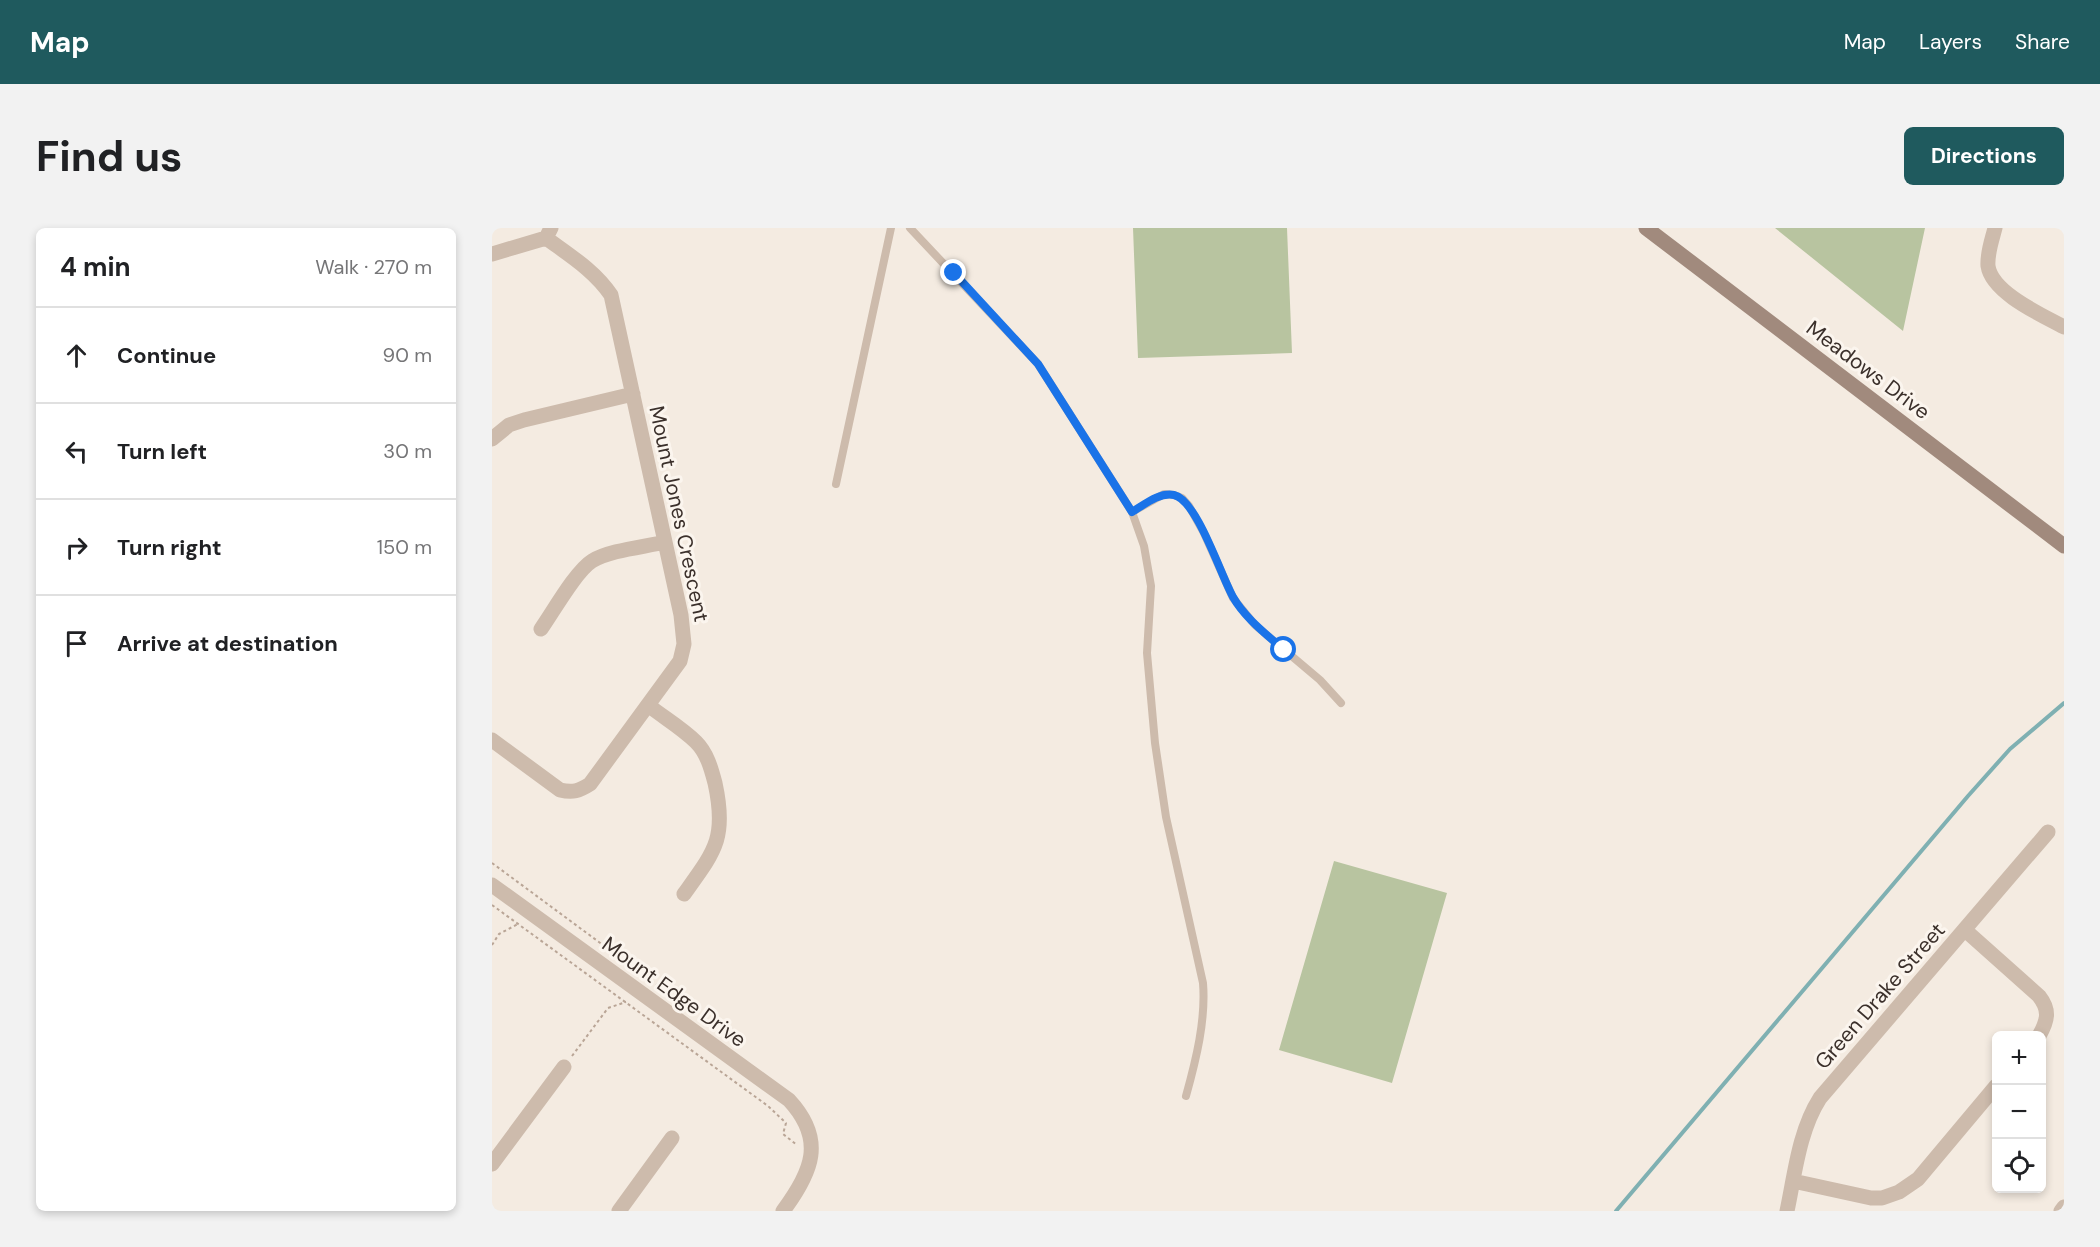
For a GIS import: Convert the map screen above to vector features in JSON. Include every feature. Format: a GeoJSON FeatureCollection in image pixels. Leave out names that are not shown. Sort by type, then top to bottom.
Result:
{"type":"FeatureCollection","features":[{"type":"Feature","properties":{"kind":"street","name":"Meadows Drive"},"geometry":{"type":"LineString","coordinates":[[1646,228],[2064,546]]}},
{"type":"Feature","properties":{"kind":"street"},"geometry":{"type":"LineString","coordinates":[[1995,228],[1988,267],[1995,282],[2018,300],[2064,327]]}},
{"type":"Feature","properties":{"kind":"street"},"geometry":{"type":"LineString","coordinates":[[492,254],[548,233]]}},
{"type":"Feature","properties":{"kind":"street","name":"Mount Jones Crescent"},"geometry":{"type":"LineString","coordinates":[[492,740],[560,790],[572,793],[582,789],[590,784],[680,662],[684,644],[681,615],[611,295],[604,285],[548,233]]}},
{"type":"Feature","properties":{"kind":"street","name":"Mount Jones Crescent"},"geometry":{"type":"LineString","coordinates":[[492,439],[509,425],[524,420],[633,394]]}},
{"type":"Feature","properties":{"kind":"street"},"geometry":{"type":"LineString","coordinates":[[541,629],[582,571],[592,561],[665,542]]}},
{"type":"Feature","properties":{"kind":"street"},"geometry":{"type":"LineString","coordinates":[[648,705],[695,741],[704,752],[711,768],[718,798],[720,826],[718,840],[712,854],[684,894]]}},
{"type":"Feature","properties":{"kind":"street","name":"Green Drake Street"},"geometry":{"type":"LineString","coordinates":[[1787,1211],[1808,1119],[1820,1098],[2048,832]]}},
{"type":"Feature","properties":{"kind":"street","name":"Mount Edge Drive"},"geometry":{"type":"LineString","coordinates":[[492,885],[789,1100],[809,1127],[811,1150]]}},
{"type":"Feature","properties":{"kind":"street"},"geometry":{"type":"LineString","coordinates":[[1965,930],[2039,996],[2046,1005],[2047,1016],[2041,1031]]}},
{"type":"Feature","properties":{"kind":"street"},"geometry":{"type":"LineString","coordinates":[[492,1164],[564,1067]]}},
{"type":"Feature","properties":{"kind":"street"},"geometry":{"type":"LineString","coordinates":[[1793,1180],[1871,1198],[1882,1198],[1899,1192],[1918,1179],[1992,1091]]}},
{"type":"Feature","properties":{"kind":"street"},"geometry":{"type":"LineString","coordinates":[[620,1211],[672,1138]]}},
{"type":"Feature","properties":{"kind":"street"},"geometry":{"type":"LineString","coordinates":[[783,1211],[797,1192],[808,1167],[811,1150]]}},
{"type":"Feature","properties":{"kind":"street"},"geometry":{"type":"LineString","coordinates":[[2061,1211],[2064,1207]]}},
{"type":"Feature","properties":{"kind":"lane"},"geometry":{"type":"LineString","coordinates":[[836,484],[891,228]]}},
{"type":"Feature","properties":{"kind":"lane"},"geometry":{"type":"LineString","coordinates":[[909,228],[1038,364],[1132,512],[1144,546],[1151,586],[1147,653],[1155,743],[1166,817],[1203,982],[1205,1005],[1186,1096]]}},
{"type":"Feature","properties":{"kind":"lane"},"geometry":{"type":"LineString","coordinates":[[1132,512],[1164,494],[1182,498],[1204,533],[1233,598],[1255,625],[1320,680],[1341,703]]}},
{"type":"Feature","properties":{"kind":"path"},"geometry":{"type":"LineString","coordinates":[[492,863],[703,1019]]}},
{"type":"Feature","properties":{"kind":"path"},"geometry":{"type":"LineString","coordinates":[[492,905],[768,1106],[786,1123],[783,1134],[811,1150]]}},
{"type":"Feature","properties":{"kind":"path"},"geometry":{"type":"LineString","coordinates":[[492,945],[499,934],[518,924]]}},
{"type":"Feature","properties":{"kind":"path"},"geometry":{"type":"LineString","coordinates":[[564,1067],[608,1008],[626,1002]]}},
{"type":"Feature","properties":{"kind":"green space"},"geometry":{"type":"Polygon","coordinates":[[[1133,228],[1287,228],[1292,353],[1138,358],[1133,228]]]}},
{"type":"Feature","properties":{"kind":"green space"},"geometry":{"type":"Polygon","coordinates":[[[1775,228],[1925,228],[1903,331],[1775,228]]]}},
{"type":"Feature","properties":{"kind":"green space"},"geometry":{"type":"Polygon","coordinates":[[[1334,861],[1447,893],[1392,1083],[1279,1050],[1334,861]]]}},
{"type":"Feature","properties":{"kind":"waterway"},"geometry":{"type":"LineString","coordinates":[[1616,1211],[1968,796],[2010,749],[2064,703]]}},
{"type":"Feature","properties":{"kind":"route"},"geometry":{"type":"LineString","coordinates":[[954,273],[1038,364],[1132,512],[1164,494],[1182,498],[1204,533],[1233,598],[1255,625],[1284,650]]}}]}
